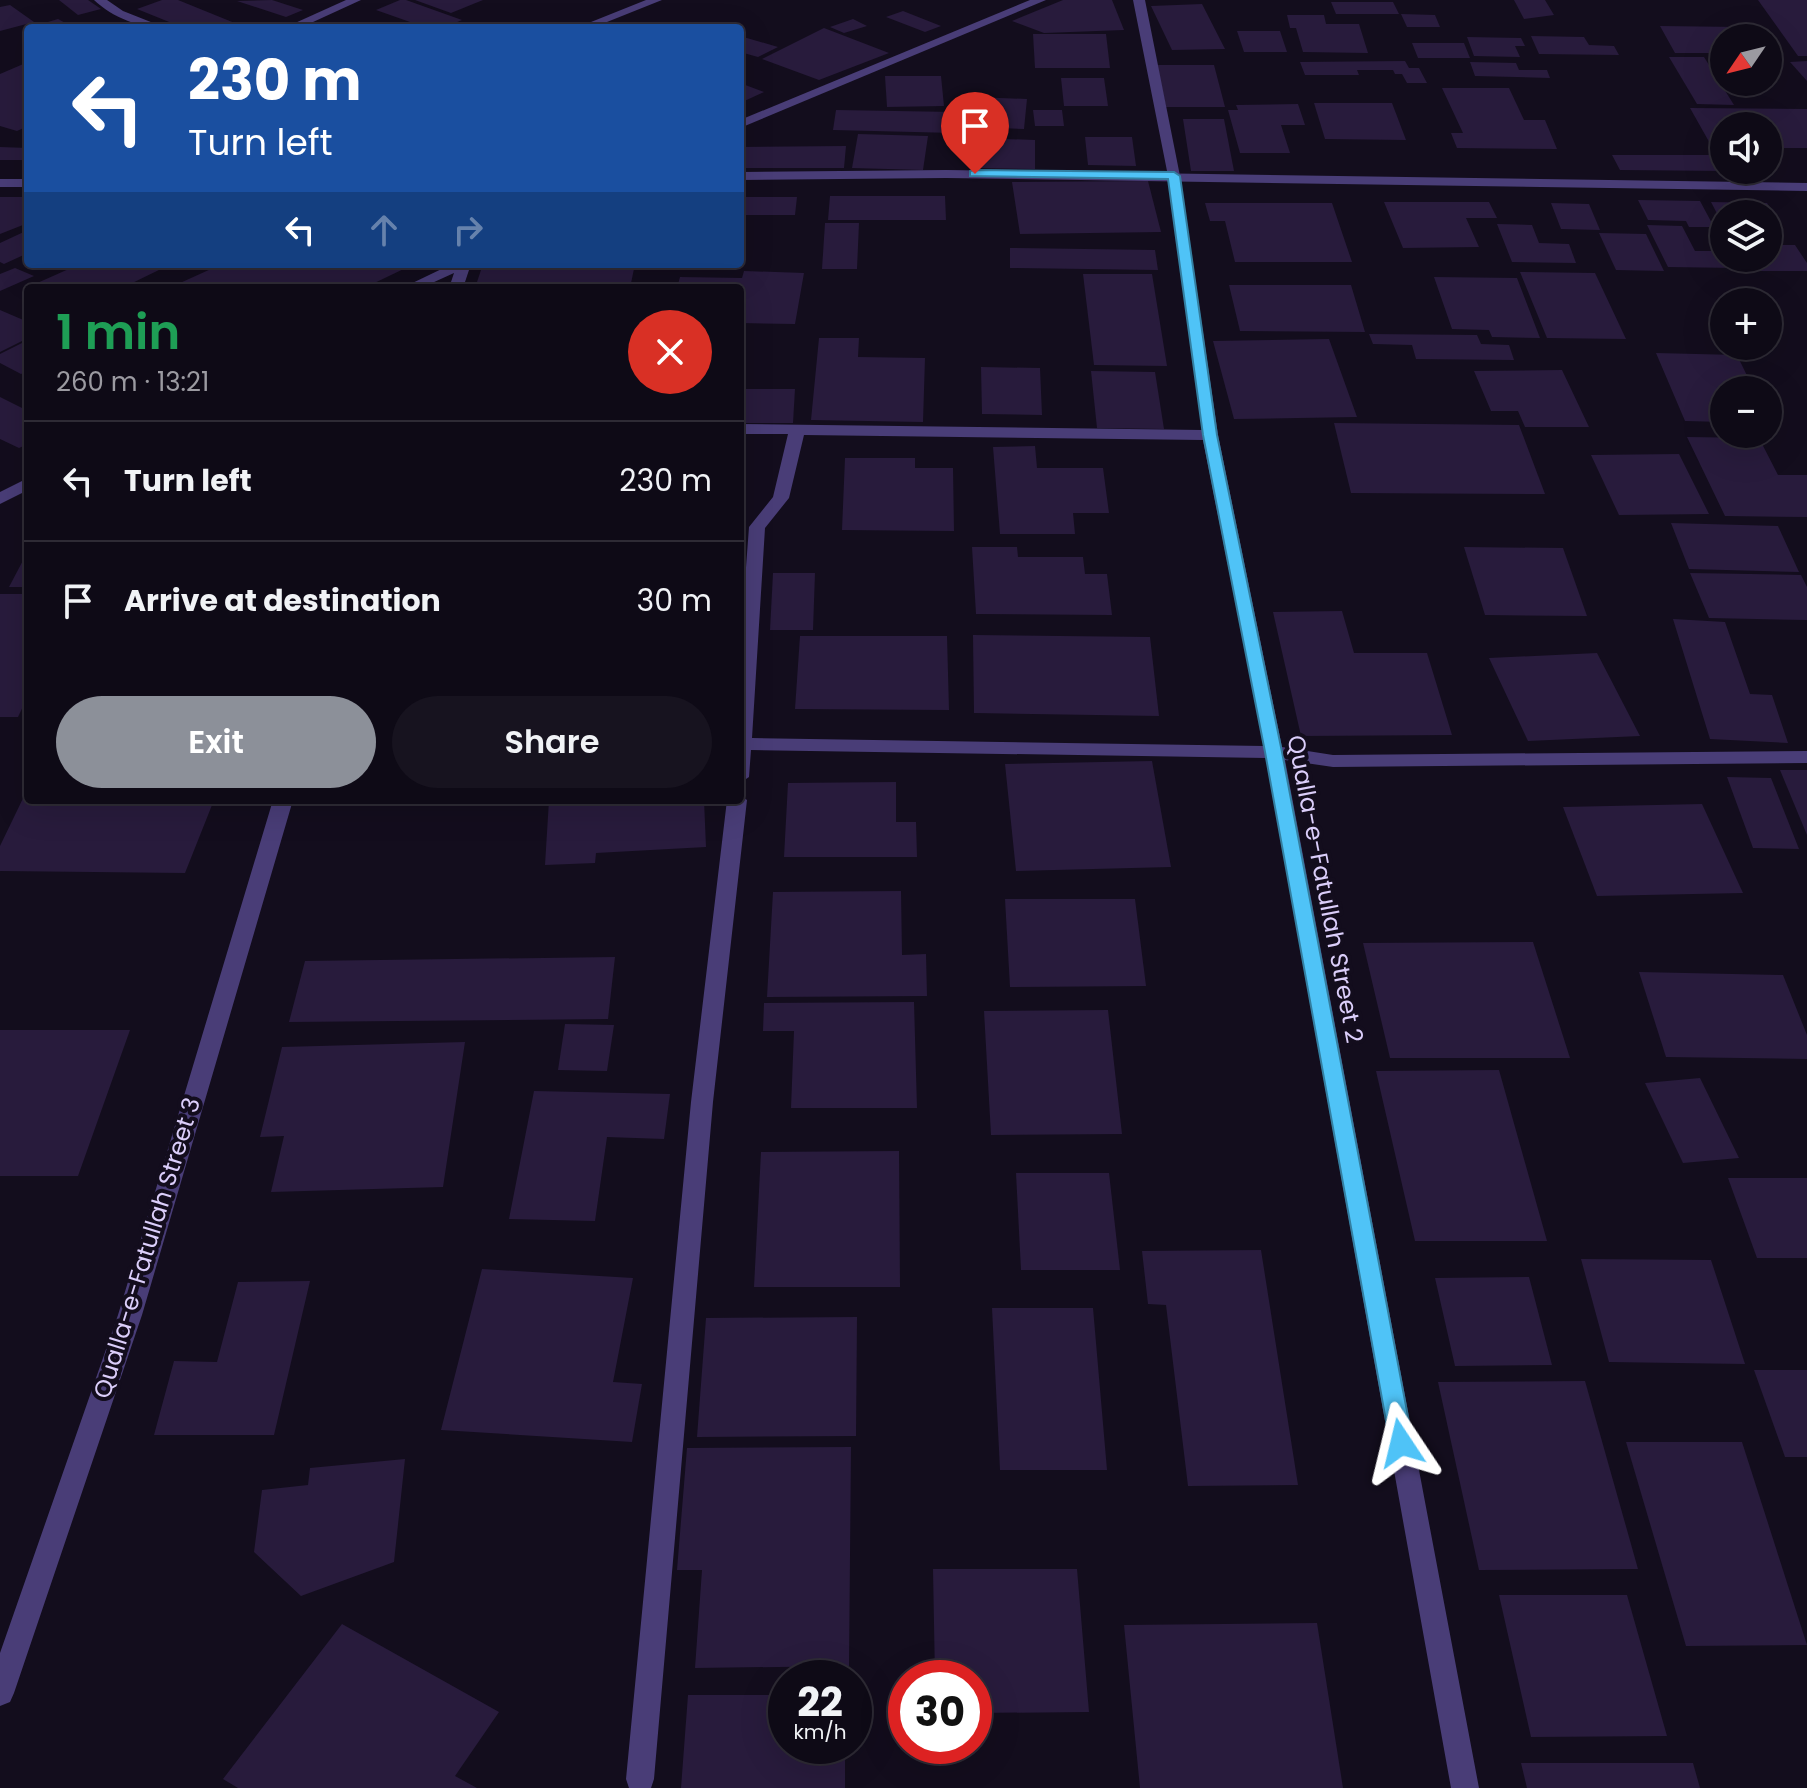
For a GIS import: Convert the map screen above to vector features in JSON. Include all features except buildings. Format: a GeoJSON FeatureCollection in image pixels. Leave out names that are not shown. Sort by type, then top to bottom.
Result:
{"type":"FeatureCollection","features":[{"type":"Feature","properties":{"kind":"street"},"geometry":{"type":"LineString","coordinates":[[100,0],[119,13],[149,24]]}},
{"type":"Feature","properties":{"kind":"street"},"geometry":{"type":"LineString","coordinates":[[299,24],[355,0]]}},
{"type":"Feature","properties":{"kind":"street"},"geometry":{"type":"LineString","coordinates":[[593,24],[656,0]]}},
{"type":"Feature","properties":{"kind":"street"},"geometry":{"type":"LineString","coordinates":[[744,122],[1040,0]]}},
{"type":"Feature","properties":{"kind":"street","name":"Qualla-e-Fatullah Street 2"},"geometry":{"type":"LineString","coordinates":[[1139,0],[1174,176],[1210,435],[1274,752],[1465,1788]]}},
{"type":"Feature","properties":{"kind":"street"},"geometry":{"type":"LineString","coordinates":[[744,176],[1174,176],[1806,188]]}},
{"type":"Feature","properties":{"kind":"street"},"geometry":{"type":"LineString","coordinates":[[0,183],[24,183]]}},
{"type":"Feature","properties":{"kind":"street"},"geometry":{"type":"LineString","coordinates":[[418,284],[455,268]]}},
{"type":"Feature","properties":{"kind":"street"},"geometry":{"type":"LineString","coordinates":[[744,429],[1210,435]]}},
{"type":"Feature","properties":{"kind":"street"},"geometry":{"type":"LineString","coordinates":[[744,715],[757,527],[781,498],[797,430]]}},
{"type":"Feature","properties":{"kind":"street"},"geometry":{"type":"LineString","coordinates":[[0,499],[24,485]]}},
{"type":"Feature","properties":{"kind":"street"},"geometry":{"type":"LineString","coordinates":[[744,744],[1274,752],[1333,761],[1807,757]]}},
{"type":"Feature","properties":{"kind":"street","name":"Qualla-e-Fatullah Street 3"},"geometry":{"type":"LineString","coordinates":[[0,1693],[130,1315],[282,804]]}},
{"type":"Feature","properties":{"kind":"street"},"geometry":{"type":"LineString","coordinates":[[640,1779],[702,1102],[737,804]]}},
{"type":"Feature","properties":{"kind":"route"},"geometry":{"type":"LineString","coordinates":[[975,174],[1174,176],[1210,435],[1274,752],[1401,1443]]}}]}
